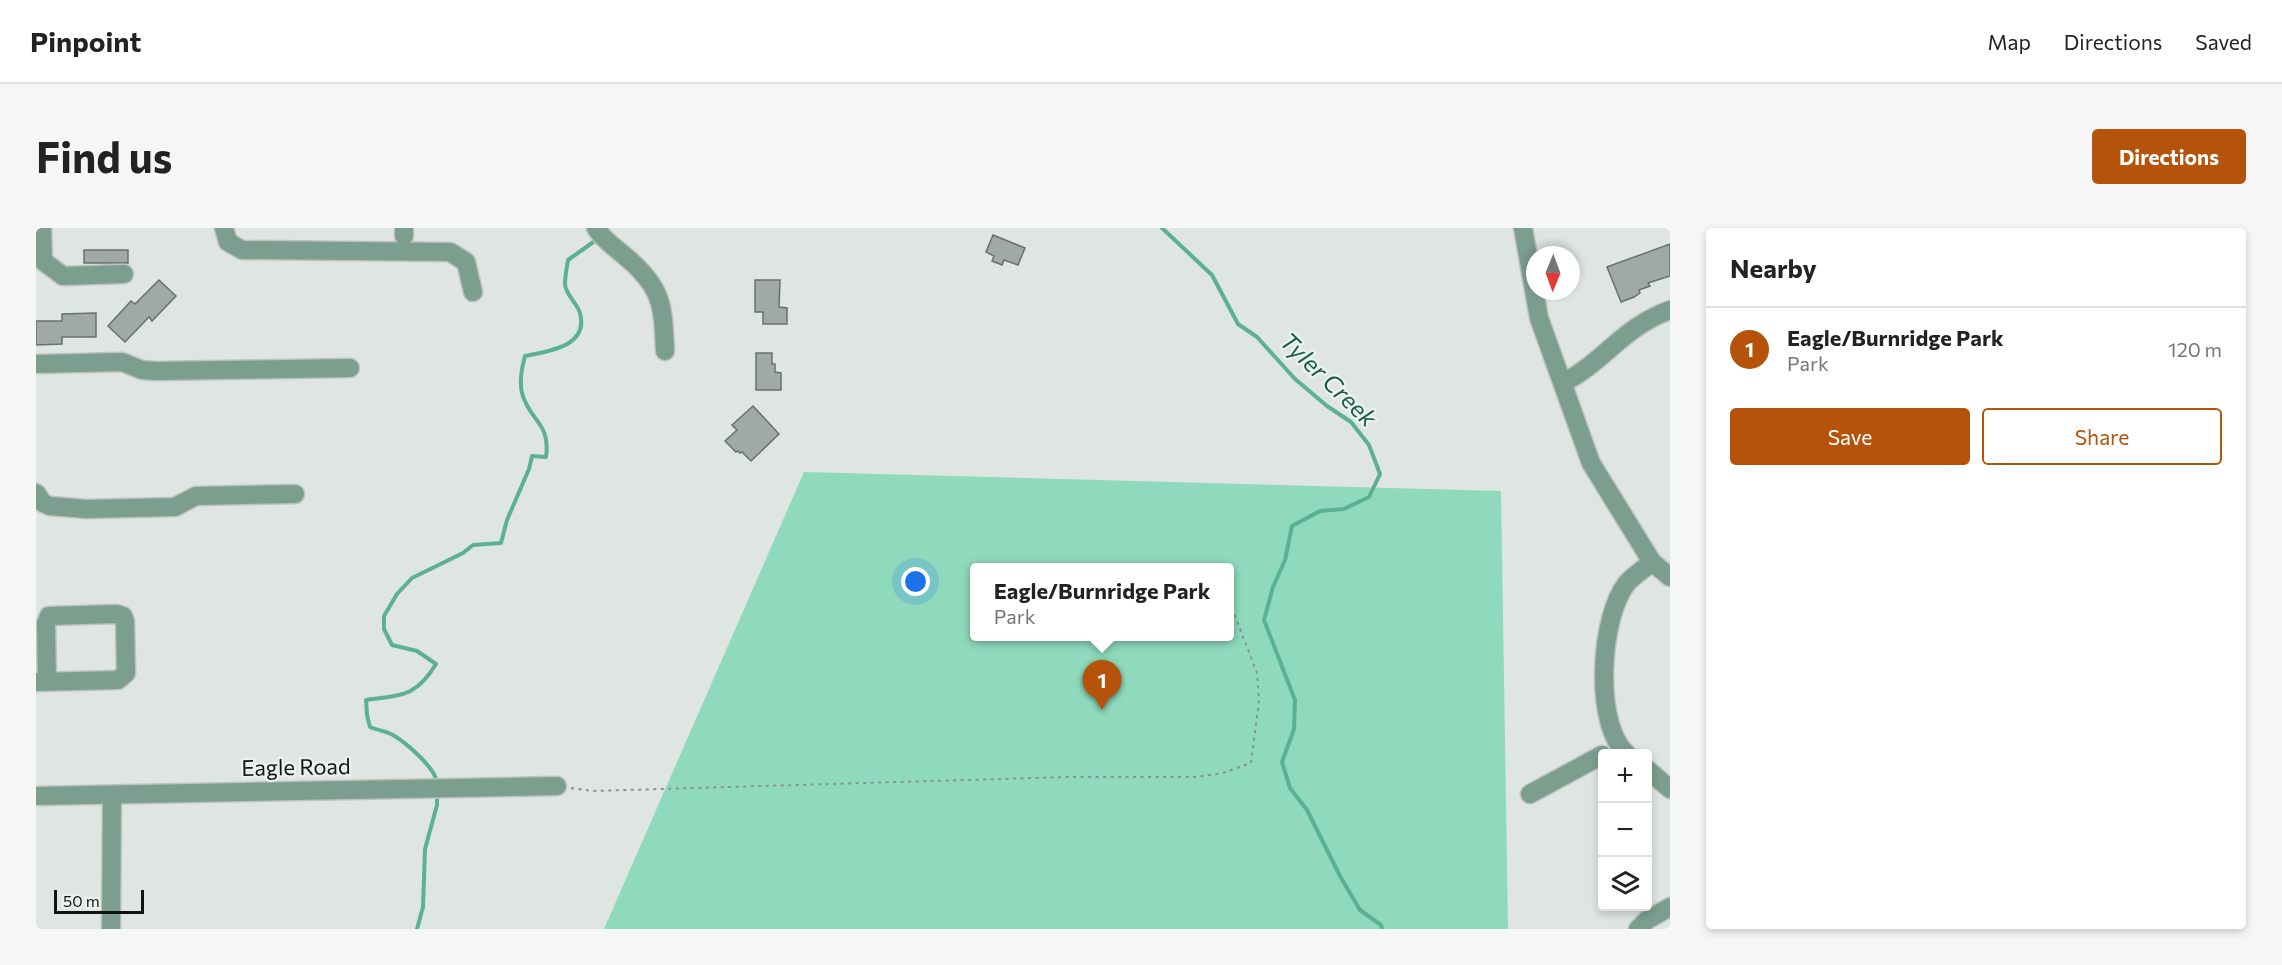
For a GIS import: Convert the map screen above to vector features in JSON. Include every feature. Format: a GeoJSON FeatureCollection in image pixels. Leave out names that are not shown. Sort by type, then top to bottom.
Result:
{"type":"FeatureCollection","features":[{"type":"Feature","properties":{"kind":"street"},"geometry":{"type":"LineString","coordinates":[[42,228],[43,261],[63,276],[124,274]]}},
{"type":"Feature","properties":{"kind":"street"},"geometry":{"type":"LineString","coordinates":[[224,228],[228,242],[242,250],[450,252],[466,262],[473,292]]}},
{"type":"Feature","properties":{"kind":"street"},"geometry":{"type":"LineString","coordinates":[[596,228],[609,243],[635,264],[656,289],[663,308],[665,351]]}},
{"type":"Feature","properties":{"kind":"street"},"geometry":{"type":"LineString","coordinates":[[1523,228],[1539,318],[1591,463],[1652,562],[1670,577]]}},
{"type":"Feature","properties":{"kind":"street"},"geometry":{"type":"LineString","coordinates":[[1563,383],[1594,363],[1635,326],[1670,310]]}},
{"type":"Feature","properties":{"kind":"street"},"geometry":{"type":"LineString","coordinates":[[36,364],[122,362],[142,370],[156,371],[350,368]]}},
{"type":"Feature","properties":{"kind":"street"},"geometry":{"type":"LineString","coordinates":[[36,493],[43,503],[50,506],[86,509],[175,507],[196,496],[295,494]]}},
{"type":"Feature","properties":{"kind":"street"},"geometry":{"type":"LineString","coordinates":[[1613,749],[1604,691],[1610,621],[1627,583],[1652,562]]}},
{"type":"Feature","properties":{"kind":"street"},"geometry":{"type":"LineString","coordinates":[[117,614],[123,616],[126,673],[123,677],[118,680],[42,681],[46,624],[50,616],[117,614]]}},
{"type":"Feature","properties":{"kind":"street"},"geometry":{"type":"LineString","coordinates":[[1530,794],[1598,760]]}},
{"type":"Feature","properties":{"kind":"street"},"geometry":{"type":"LineString","coordinates":[[1652,774],[1670,789]]}},
{"type":"Feature","properties":{"kind":"street","name":"Eagle Road"},"geometry":{"type":"LineString","coordinates":[[36,796],[556,786]]}},
{"type":"Feature","properties":{"kind":"street"},"geometry":{"type":"LineString","coordinates":[[111,929],[112,795]]}},
{"type":"Feature","properties":{"kind":"street"},"geometry":{"type":"LineString","coordinates":[[1638,929],[1647,920],[1670,908]]}},
{"type":"Feature","properties":{"kind":"path"},"geometry":{"type":"LineString","coordinates":[[556,786],[592,790],[1068,777],[1196,777],[1223,773],[1251,763],[1259,701],[1257,673],[1234,614]]}},
{"type":"Feature","properties":{"kind":"green space"},"geometry":{"type":"Polygon","coordinates":[[[804,472],[1501,491],[1508,929],[604,929],[804,472]]]}},
{"type":"Feature","properties":{"kind":"building"},"geometry":{"type":"Polygon","coordinates":[[[993,235],[1025,248],[1018,265],[1004,260],[1002,265],[992,261],[994,256],[986,252],[993,235]]]}},
{"type":"Feature","properties":{"kind":"building"},"geometry":{"type":"Polygon","coordinates":[[[1670,244],[1670,276],[1648,283],[1650,286],[1639,290],[1640,293],[1634,297],[1621,302],[1607,267],[1670,244]]]}},
{"type":"Feature","properties":{"kind":"building"},"geometry":{"type":"Polygon","coordinates":[[[84,250],[128,250],[128,263],[84,263],[84,250]]]}},
{"type":"Feature","properties":{"kind":"building"},"geometry":{"type":"Polygon","coordinates":[[[159,280],[176,296],[152,321],[149,317],[125,342],[108,326],[131,301],[135,304],[159,280]]]}},
{"type":"Feature","properties":{"kind":"building"},"geometry":{"type":"Polygon","coordinates":[[[755,280],[780,280],[779,307],[787,308],[787,324],[763,324],[763,312],[755,312],[755,280]]]}},
{"type":"Feature","properties":{"kind":"building"},"geometry":{"type":"Polygon","coordinates":[[[96,313],[96,337],[62,337],[62,344],[36,345],[36,321],[62,321],[62,314],[96,313]]]}},
{"type":"Feature","properties":{"kind":"building"},"geometry":{"type":"Polygon","coordinates":[[[756,353],[772,353],[775,372],[781,373],[781,390],[756,390],[756,353]]]}},
{"type":"Feature","properties":{"kind":"building"},"geometry":{"type":"Polygon","coordinates":[[[753,406],[779,434],[751,461],[742,452],[736,452],[725,441],[737,430],[732,425],[753,406]]]}},
{"type":"Feature","properties":{"kind":"waterway","name":"Tyler Creek"},"geometry":{"type":"LineString","coordinates":[[1162,228],[1212,275],[1238,324],[1257,337],[1295,379],[1327,406],[1351,422],[1369,445],[1380,474],[1369,497],[1344,509],[1320,511],[1292,526],[1285,560],[1273,587],[1264,620],[1295,700],[1294,729],[1282,762],[1290,788],[1307,810],[1360,910],[1381,925],[1382,929]]}},
{"type":"Feature","properties":{"kind":"waterway","name":"Tyler Creek"},"geometry":{"type":"LineString","coordinates":[[437,783],[426,763],[405,743],[390,734],[370,727],[366,700],[399,695],[415,689],[436,664],[417,651],[392,645],[384,629],[384,616],[397,594],[412,578],[463,553],[473,545],[501,543],[507,520],[529,469],[532,456],[546,457],[545,436],[529,410],[522,393],[521,379],[525,356],[555,349],[573,340],[578,333],[581,324],[580,313],[566,288],[568,260],[599,238]]}},
{"type":"Feature","properties":{"kind":"waterway","name":"Tyler Creek"},"geometry":{"type":"LineString","coordinates":[[417,929],[423,907],[425,849],[437,805],[437,793]]}},
{"type":"Feature","properties":{"kind":"place","name":"Eagle/Burnridge Park"},"geometry":{"type":"Point","coordinates":[1102,710]}}]}
